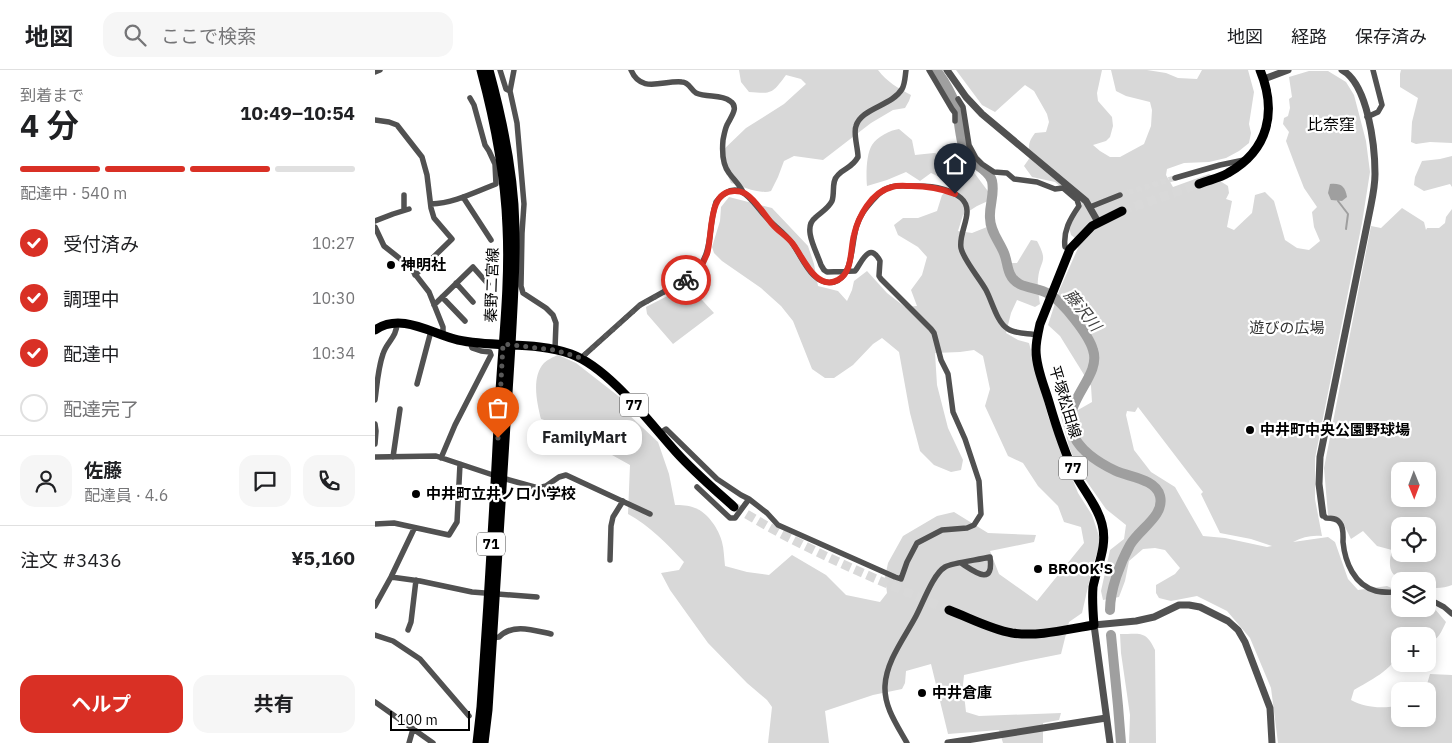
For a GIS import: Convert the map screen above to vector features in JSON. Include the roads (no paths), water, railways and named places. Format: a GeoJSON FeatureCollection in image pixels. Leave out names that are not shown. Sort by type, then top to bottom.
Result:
{"type":"FeatureCollection","features":[{"type":"Feature","properties":{"kind":"main road","name":"秦野二宮線"},"geometry":{"type":"LineString","coordinates":[[477,743],[492,593],[507,344],[507,228],[505,193],[499,146],[481,70]]}},
{"type":"Feature","properties":{"kind":"main road","name":"秦野二宮線"},"geometry":{"type":"LineString","coordinates":[[489,70],[506,144],[515,227],[514,287],[507,344]]}},
{"type":"Feature","properties":{"kind":"main road"},"geometry":{"type":"LineString","coordinates":[[1199,184],[1226,174],[1252,155],[1261,141],[1268,124],[1269,109],[1268,92],[1262,74]]}},
{"type":"Feature","properties":{"kind":"main road","name":"平塚松田線"},"geometry":{"type":"LineString","coordinates":[[1094,625],[1092,607],[1093,587],[1102,556],[1104,541],[1103,525],[1096,508],[1075,474],[1062,442],[1039,371],[1036,352],[1037,335],[1070,249],[1092,226],[1121,211]]}},
{"type":"Feature","properties":{"kind":"main road","name":"77"},"geometry":{"type":"LineString","coordinates":[[397,322],[407,323],[443,336],[470,342],[555,350],[581,358],[609,379],[704,482],[734,507]]}},
{"type":"Feature","properties":{"kind":"main road"},"geometry":{"type":"LineString","coordinates":[[375,330],[397,322]]}},
{"type":"Feature","properties":{"kind":"main road","name":"秦野二宮線"},"geometry":{"type":"LineString","coordinates":[[484,743],[493,638],[492,593]]}},
{"type":"Feature","properties":{"kind":"main road"},"geometry":{"type":"LineString","coordinates":[[949,610],[992,628],[1013,633],[1044,633],[1094,625]]}},
{"type":"Feature","properties":{"kind":"street"},"geometry":{"type":"LineString","coordinates":[[375,72],[381,70]]}},
{"type":"Feature","properties":{"kind":"street"},"geometry":{"type":"LineString","coordinates":[[499,70],[506,89],[510,91]]}},
{"type":"Feature","properties":{"kind":"street"},"geometry":{"type":"LineString","coordinates":[[631,70],[634,78],[641,82],[654,85],[683,82],[688,84],[695,93],[724,98],[733,104],[734,110],[725,133],[723,158],[729,174],[739,184],[743,192]]}},
{"type":"Feature","properties":{"kind":"street"},"geometry":{"type":"LineString","coordinates":[[659,433],[666,429],[717,479],[767,512],[778,525],[901,579],[917,543],[943,530],[967,528],[974,524],[981,514],[979,481],[965,439],[953,412],[948,374],[941,360],[931,328],[879,276],[881,261],[875,254],[870,253],[863,257],[855,271],[827,272],[824,270],[809,232],[809,224],[831,204],[835,178],[854,164],[858,157],[855,130],[857,123],[867,112],[892,100],[900,92],[905,83],[906,70]]}},
{"type":"Feature","properties":{"kind":"street"},"geometry":{"type":"LineString","coordinates":[[929,70],[955,113],[955,121]]}},
{"type":"Feature","properties":{"kind":"street"},"geometry":{"type":"LineString","coordinates":[[947,70],[966,97],[982,114],[1086,201],[1098,222]]}},
{"type":"Feature","properties":{"kind":"street"},"geometry":{"type":"LineString","coordinates":[[1262,74],[1288,70]]}},
{"type":"Feature","properties":{"kind":"street"},"geometry":{"type":"LineString","coordinates":[[1342,70],[1353,78],[1364,99],[1375,159],[1373,192],[1320,456],[1319,484],[1323,515],[1326,518],[1339,521],[1342,527],[1348,562],[1358,580],[1377,592],[1391,592]]}},
{"type":"Feature","properties":{"kind":"street"},"geometry":{"type":"LineString","coordinates":[[1367,117],[1378,112],[1382,105],[1373,70]]}},
{"type":"Feature","properties":{"kind":"street"},"geometry":{"type":"LineString","coordinates":[[514,71],[510,91],[517,123],[524,204],[521,286],[523,293],[553,314],[556,322],[555,350]]}},
{"type":"Feature","properties":{"kind":"street"},"geometry":{"type":"LineString","coordinates":[[947,101],[966,97]]}},
{"type":"Feature","properties":{"kind":"street"},"geometry":{"type":"LineString","coordinates":[[431,204],[444,203],[497,184],[495,164],[485,145],[474,104],[470,98]]}},
{"type":"Feature","properties":{"kind":"street"},"geometry":{"type":"LineString","coordinates":[[958,99],[963,107],[969,145],[976,158],[982,164],[994,172],[1007,173],[1014,179],[1037,182],[1055,189],[1063,188],[1077,200],[1079,206],[1067,226],[1064,239],[1065,247],[1070,249]]}},
{"type":"Feature","properties":{"kind":"street"},"geometry":{"type":"LineString","coordinates":[[375,120],[397,125],[422,157],[434,218],[452,239],[415,275]]}},
{"type":"Feature","properties":{"kind":"street"},"geometry":{"type":"LineString","coordinates":[[1175,178],[1220,165],[1246,160]]}},
{"type":"Feature","properties":{"kind":"street"},"geometry":{"type":"LineString","coordinates":[[581,358],[640,305],[694,275],[707,255],[716,202],[721,195],[735,190],[748,194],[775,227],[792,243],[814,276],[820,281],[834,282],[845,275],[861,214],[877,194],[896,186],[924,186],[943,189],[955,194],[961,197],[968,209],[961,236],[961,248],[987,292],[1003,325],[1008,330],[1037,335]]}},
{"type":"Feature","properties":{"kind":"street"},"geometry":{"type":"LineString","coordinates":[[1090,207],[1120,194]]}},
{"type":"Feature","properties":{"kind":"street"},"geometry":{"type":"LineString","coordinates":[[375,221],[406,210],[404,195]]}},
{"type":"Feature","properties":{"kind":"street"},"geometry":{"type":"LineString","coordinates":[[463,197],[491,240]]}},
{"type":"Feature","properties":{"kind":"street"},"geometry":{"type":"LineString","coordinates":[[375,226],[384,246],[408,265],[429,292],[443,327],[443,336]]}},
{"type":"Feature","properties":{"kind":"street"},"geometry":{"type":"LineString","coordinates":[[434,304],[473,267],[488,284]]}},
{"type":"Feature","properties":{"kind":"street"},"geometry":{"type":"LineString","coordinates":[[456,283],[473,302]]}},
{"type":"Feature","properties":{"kind":"street"},"geometry":{"type":"LineString","coordinates":[[442,297],[465,321]]}},
{"type":"Feature","properties":{"kind":"street"},"geometry":{"type":"LineString","coordinates":[[375,400],[383,351],[395,336],[397,322]]}},
{"type":"Feature","properties":{"kind":"street"},"geometry":{"type":"LineString","coordinates":[[417,384],[431,331]]}},
{"type":"Feature","properties":{"kind":"street"},"geometry":{"type":"LineString","coordinates":[[441,458],[455,425],[491,355],[490,352],[472,348],[470,342]]}},
{"type":"Feature","properties":{"kind":"street"},"geometry":{"type":"LineString","coordinates":[[393,457],[400,409]]}},
{"type":"Feature","properties":{"kind":"street"},"geometry":{"type":"LineString","coordinates":[[375,424],[375,444]]}},
{"type":"Feature","properties":{"kind":"street"},"geometry":{"type":"LineString","coordinates":[[375,457],[437,456],[538,488],[546,486],[559,477],[566,475],[650,514]]}},
{"type":"Feature","properties":{"kind":"street"},"geometry":{"type":"LineString","coordinates":[[375,524],[394,523],[449,535],[457,522],[460,464]]}},
{"type":"Feature","properties":{"kind":"street"},"geometry":{"type":"LineString","coordinates":[[697,487],[730,518],[735,518],[749,499]]}},
{"type":"Feature","properties":{"kind":"street"},"geometry":{"type":"LineString","coordinates":[[610,560],[611,526],[613,517],[623,501]]}},
{"type":"Feature","properties":{"kind":"street"},"geometry":{"type":"LineString","coordinates":[[375,606],[415,529]]}},
{"type":"Feature","properties":{"kind":"street"},"geometry":{"type":"LineString","coordinates":[[907,743],[889,710],[885,685],[888,673],[899,644],[941,570],[947,565],[990,558],[991,569],[989,574],[985,576],[980,575],[961,563]]}},
{"type":"Feature","properties":{"kind":"street"},"geometry":{"type":"LineString","coordinates":[[391,577],[417,580],[472,592],[537,596]]}},
{"type":"Feature","properties":{"kind":"street"},"geometry":{"type":"LineString","coordinates":[[408,630],[411,622],[417,580]]}},
{"type":"Feature","properties":{"kind":"street"},"geometry":{"type":"LineString","coordinates":[[1436,603],[1452,614]]}},
{"type":"Feature","properties":{"kind":"street"},"geometry":{"type":"LineString","coordinates":[[1110,743],[1094,625],[1136,621],[1154,617],[1179,605],[1189,605],[1200,607],[1228,621],[1238,630],[1245,642],[1270,708],[1272,743]]}},
{"type":"Feature","properties":{"kind":"street"},"geometry":{"type":"LineString","coordinates":[[493,638],[519,628],[551,634]]}},
{"type":"Feature","properties":{"kind":"street"},"geometry":{"type":"LineString","coordinates":[[375,635],[393,641],[420,659],[469,716]]}},
{"type":"Feature","properties":{"kind":"street"},"geometry":{"type":"LineString","coordinates":[[375,702],[433,743]]}},
{"type":"Feature","properties":{"kind":"street"},"geometry":{"type":"LineString","coordinates":[[948,743],[1106,718]]}},
{"type":"Feature","properties":{"kind":"street"},"geometry":{"type":"LineString","coordinates":[[409,743],[413,729]]}},
{"type":"Feature","properties":{"kind":"waterway","name":"藤沢川"},"geometry":{"type":"LineString","coordinates":[[936,70],[956,105],[961,140],[966,155],[984,170],[992,181],[990,223],[1004,253],[1010,274],[1017,283],[1044,292],[1055,298],[1068,311],[1091,344],[1094,360],[1092,369],[1072,409],[1070,420],[1075,438],[1096,460],[1116,471],[1148,482],[1157,490],[1160,496],[1159,510],[1134,539],[1123,560],[1116,577],[1110,610]]}},
{"type":"Feature","properties":{"kind":"waterway"},"geometry":{"type":"LineString","coordinates":[[1338,201],[1348,214],[1346,229]]}},
{"type":"Feature","properties":{"kind":"waterway","name":"藤沢川"},"geometry":{"type":"LineString","coordinates":[[1111,635],[1121,743]]}},
{"type":"Feature","properties":{"kind":"tunnel"},"geometry":{"type":"LineString","coordinates":[[1120,195],[1175,178]]}},
{"type":"Feature","properties":{"kind":"tunnel"},"geometry":{"type":"LineString","coordinates":[[1122,211],[1199,184]]}},
{"type":"Feature","properties":{"kind":"tunnel"},"geometry":{"type":"LineString","coordinates":[[735,507],[813,550],[949,610]]}},
{"type":"Feature","properties":{"kind":"place","name":"神明社"},"geometry":{"type":"Point","coordinates":[391,265]}},
{"type":"Feature","properties":{"kind":"place","name":"中井町中央公園野球場"},"geometry":{"type":"Point","coordinates":[1250,430]}},
{"type":"Feature","properties":{"kind":"place","name":"FamilyMart"},"geometry":{"type":"Point","coordinates":[498,438]}},
{"type":"Feature","properties":{"kind":"place","name":"中井町立井ノ口小学校"},"geometry":{"type":"Point","coordinates":[416,494]}},
{"type":"Feature","properties":{"kind":"place","name":"BROOK'S"},"geometry":{"type":"Point","coordinates":[1038,569]}},
{"type":"Feature","properties":{"kind":"place","name":"中井倉庫"},"geometry":{"type":"Point","coordinates":[922,693]}},
{"type":"Feature","properties":{"kind":"district","name":"比奈窪"},"geometry":{"type":"Point","coordinates":[1331,124]}},
{"type":"Feature","properties":{"kind":"park label","name":"遊びの広場"},"geometry":{"type":"Point","coordinates":[1287,328]}}]}
